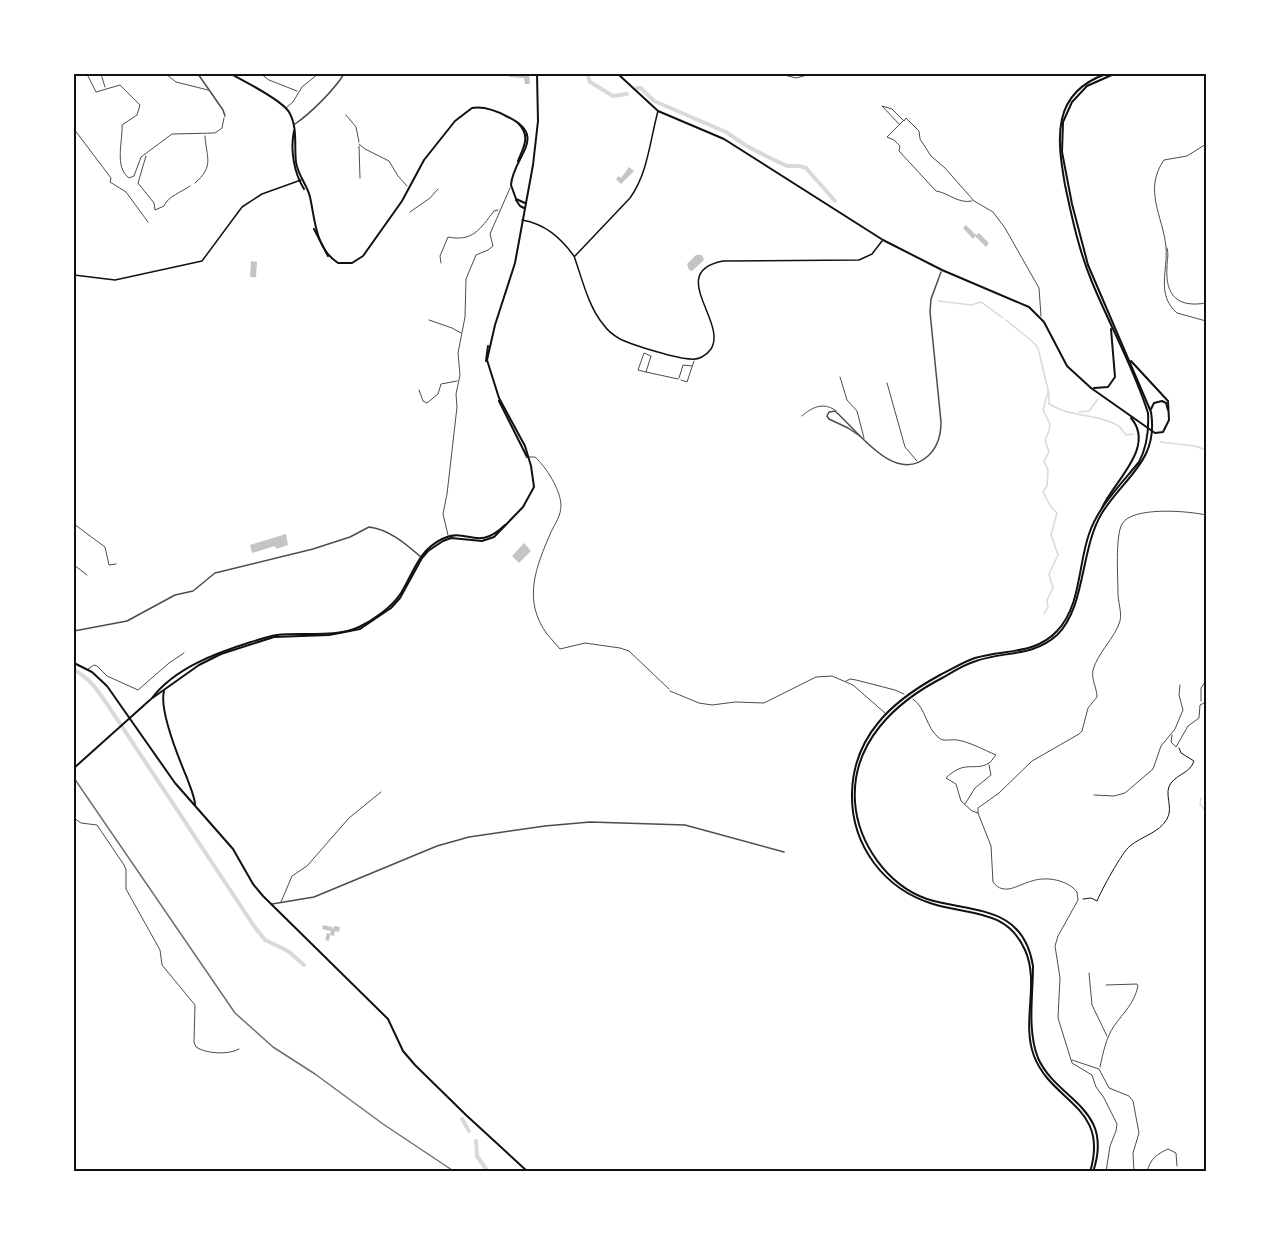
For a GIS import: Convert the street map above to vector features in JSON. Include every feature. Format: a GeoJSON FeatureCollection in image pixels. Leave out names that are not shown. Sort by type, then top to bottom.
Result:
{"type":"FeatureCollection","features":[{"type":"Feature","properties":{"kind":"main road"},"geometry":{"type":"LineString","coordinates":[[231,74],[286,108],[293,124],[296,161],[300,181],[310,197],[312,219],[321,241],[332,258],[343,264],[356,262],[365,254],[396,212],[410,189],[419,166],[446,130],[467,110],[479,107],[490,109],[518,122],[527,132],[527,144],[512,179],[511,188],[516,199],[525,203]]}},
{"type":"Feature","properties":{"kind":"main road"},"geometry":{"type":"LineString","coordinates":[[158,693],[211,658],[268,639],[329,635],[360,629],[388,610],[400,598],[421,557],[428,550],[446,539],[482,541],[496,536],[521,510],[534,487],[529,456],[499,398],[487,363],[491,338],[514,263],[538,132],[536,74]]}},
{"type":"Feature","properties":{"kind":"main road"},"geometry":{"type":"LineString","coordinates":[[618,74],[658,111],[724,139],[883,240],[942,270],[1023,304],[1041,318],[1067,366],[1091,388],[1157,434],[1165,430],[1169,416],[1169,404],[1167,399],[1129,359]]}},
{"type":"Feature","properties":{"kind":"main road"},"geometry":{"type":"LineString","coordinates":[[1100,512],[1139,462],[1149,440],[1149,421],[1144,399],[1079,248],[1067,195],[1058,138],[1065,110],[1074,96],[1086,84],[1106,74]]}},
{"type":"Feature","properties":{"kind":"main road"},"geometry":{"type":"LineString","coordinates":[[1091,1172],[1097,1154],[1097,1145],[1091,1120],[1082,1106],[1047,1072],[1035,1050],[1032,1035],[1033,966],[1031,955],[1023,939],[1015,928],[996,915],[927,898],[909,890],[888,873],[873,855],[861,831],[855,788],[860,762],[871,737],[900,706],[930,684],[965,665],[979,660],[1032,650],[1050,640],[1062,629],[1075,605],[1094,529],[1104,509],[1147,455],[1153,422],[1151,411],[1093,279],[1082,248],[1061,145],[1063,122],[1076,98],[1087,86],[1114,74]]}},
{"type":"Feature","properties":{"kind":"main road"},"geometry":{"type":"LineString","coordinates":[[574,256],[637,188],[658,111]]}},
{"type":"Feature","properties":{"kind":"main road"},"geometry":{"type":"LineString","coordinates":[[74,275],[115,280],[202,261],[242,207],[262,194],[300,181]]}},
{"type":"Feature","properties":{"kind":"main road"},"geometry":{"type":"LineString","coordinates":[[511,188],[519,205],[524,208]]}},
{"type":"Feature","properties":{"kind":"main road"},"geometry":{"type":"LineString","coordinates":[[522,220],[545,226],[563,242],[574,256],[597,314],[608,330],[628,342],[694,359],[706,354],[713,342],[712,329],[698,285],[700,275],[708,265],[723,261],[859,260],[872,254],[883,240]]}},
{"type":"Feature","properties":{"kind":"main road"},"geometry":{"type":"LineString","coordinates":[[74,768],[158,693],[192,666],[226,650],[275,635],[328,633],[358,627],[386,609],[397,598],[428,548],[450,536],[482,539],[494,535],[520,509],[532,486],[527,457],[498,399],[486,357],[513,262],[522,220]]}},
{"type":"Feature","properties":{"kind":"main road"},"geometry":{"type":"LineString","coordinates":[[1091,388],[1105,388],[1115,378],[1114,349],[1109,322]]}},
{"type":"Feature","properties":{"kind":"main road"},"geometry":{"type":"LineString","coordinates":[[1151,411],[1154,403],[1162,401],[1167,405],[1169,416]]}},
{"type":"Feature","properties":{"kind":"main road"},"geometry":{"type":"LineString","coordinates":[[1091,1172],[1094,1146],[1088,1122],[1079,1108],[1045,1074],[1032,1051],[1029,1036],[1030,967],[1026,952],[1017,936],[1006,926],[987,915],[935,905],[907,893],[885,876],[865,849],[853,816],[853,780],[857,760],[864,743],[886,714],[929,681],[978,657],[1022,650],[1042,642],[1056,632],[1066,620],[1088,535],[1137,452],[1140,440],[1138,429],[1130,416]]}},
{"type":"Feature","properties":{"kind":"main road"},"geometry":{"type":"LineString","coordinates":[[74,663],[88,669],[108,686],[175,783],[228,843],[253,884],[271,905],[387,1017],[403,1051],[417,1068],[528,1172]]}},
{"type":"Feature","properties":{"kind":"main road"},"geometry":{"type":"LineString","coordinates":[[163,700],[166,688]]}},
{"type":"Feature","properties":{"kind":"main road"},"geometry":{"type":"LineString","coordinates":[[158,693],[163,700],[174,745],[195,805]]}},
{"type":"Feature","properties":{"kind":"main road"},"geometry":{"type":"LineString","coordinates":[[153,698],[163,700]]}},
{"type":"Feature","properties":{"kind":"street"},"geometry":{"type":"LineString","coordinates":[[87,74],[95,92],[120,85],[140,105],[137,115],[122,125],[121,166],[126,177],[130,179],[133,177],[140,158],[173,134],[215,134],[222,128],[225,116],[223,110],[198,74]]}},
{"type":"Feature","properties":{"kind":"street"},"geometry":{"type":"LineString","coordinates":[[101,74],[107,88]]}},
{"type":"Feature","properties":{"kind":"street"},"geometry":{"type":"LineString","coordinates":[[166,74],[176,82],[210,91]]}},
{"type":"Feature","properties":{"kind":"street"},"geometry":{"type":"LineString","coordinates":[[261,74],[269,80],[299,92]]}},
{"type":"Feature","properties":{"kind":"street"},"geometry":{"type":"LineString","coordinates":[[286,108],[318,74]]}},
{"type":"Feature","properties":{"kind":"street"},"geometry":{"type":"LineString","coordinates":[[293,124],[304,117],[344,74]]}},
{"type":"Feature","properties":{"kind":"street"},"geometry":{"type":"LineString","coordinates":[[780,74],[796,78],[811,74]]}},
{"type":"Feature","properties":{"kind":"street"},"geometry":{"type":"LineString","coordinates":[[900,124],[882,106],[892,109],[903,121]]}},
{"type":"Feature","properties":{"kind":"street"},"geometry":{"type":"LineString","coordinates":[[346,115],[356,127],[360,178]]}},
{"type":"Feature","properties":{"kind":"street"},"geometry":{"type":"LineString","coordinates":[[974,201],[966,202],[950,198],[943,192],[936,191],[899,151],[900,146],[887,137],[906,118],[919,131],[920,139],[931,156],[974,201],[993,212],[1012,238],[1039,288],[1041,318]]}},
{"type":"Feature","properties":{"kind":"street"},"geometry":{"type":"LineString","coordinates":[[74,129],[111,178],[110,182],[126,192],[148,222]]}},
{"type":"Feature","properties":{"kind":"street"},"geometry":{"type":"LineString","coordinates":[[195,183],[207,170],[209,156],[205,134]]}},
{"type":"Feature","properties":{"kind":"street"},"geometry":{"type":"LineString","coordinates":[[359,144],[389,161],[398,176],[410,189]]}},
{"type":"Feature","properties":{"kind":"street"},"geometry":{"type":"LineString","coordinates":[[1206,144],[1187,156],[1164,160],[1159,170],[1154,198],[1169,254],[1168,281],[1172,295],[1180,303],[1186,305],[1206,303]]}},
{"type":"Feature","properties":{"kind":"street"},"geometry":{"type":"LineString","coordinates":[[146,154],[138,183],[154,204],[155,210],[190,186]]}},
{"type":"Feature","properties":{"kind":"street"},"geometry":{"type":"LineString","coordinates":[[450,536],[447,534],[443,514],[458,406],[456,394],[460,371],[458,352],[465,317],[466,279],[476,255],[493,246],[490,235],[511,188]]}},
{"type":"Feature","properties":{"kind":"street"},"geometry":{"type":"LineString","coordinates":[[410,212],[430,198],[438,189]]}},
{"type":"Feature","properties":{"kind":"street"},"geometry":{"type":"LineString","coordinates":[[441,263],[440,258],[448,237],[459,239],[469,237],[484,225],[493,212],[500,210]]}},
{"type":"Feature","properties":{"kind":"street"},"geometry":{"type":"LineString","coordinates":[[1166,247],[1163,286],[1170,304],[1177,314],[1206,321]]}},
{"type":"Feature","properties":{"kind":"street"},"geometry":{"type":"LineString","coordinates":[[802,416],[813,408],[825,405],[836,411],[878,453],[891,462],[905,465],[918,463],[931,453],[940,437],[941,422],[930,306],[934,288],[942,270]]}},
{"type":"Feature","properties":{"kind":"street"},"geometry":{"type":"LineString","coordinates":[[429,320],[452,327],[461,333]]}},
{"type":"Feature","properties":{"kind":"street"},"geometry":{"type":"LineString","coordinates":[[646,372],[651,356],[644,353],[638,370],[646,372],[678,379],[687,382],[694,359]]}},
{"type":"Feature","properties":{"kind":"street"},"geometry":{"type":"LineString","coordinates":[[678,379],[683,365],[692,366]]}},
{"type":"Feature","properties":{"kind":"street"},"geometry":{"type":"LineString","coordinates":[[840,377],[847,400],[859,416],[864,438]]}},
{"type":"Feature","properties":{"kind":"street"},"geometry":{"type":"LineString","coordinates":[[419,390],[423,401],[427,403],[438,394],[441,384],[459,381]]}},
{"type":"Feature","properties":{"kind":"street"},"geometry":{"type":"LineString","coordinates":[[887,383],[906,450],[918,463]]}},
{"type":"Feature","properties":{"kind":"street"},"geometry":{"type":"LineString","coordinates":[[825,405],[827,418],[864,438]]}},
{"type":"Feature","properties":{"kind":"street"},"geometry":{"type":"LineString","coordinates":[[827,414],[836,411]]}},
{"type":"Feature","properties":{"kind":"street"},"geometry":{"type":"LineString","coordinates":[[831,421],[837,418],[836,411]]}},
{"type":"Feature","properties":{"kind":"street"},"geometry":{"type":"LineString","coordinates":[[529,456],[536,458],[543,466],[561,503],[560,512],[540,559],[533,585],[532,602],[535,614],[547,634],[560,649],[585,643],[629,651],[670,691],[699,703],[712,705],[769,702],[818,677],[832,676],[846,681],[886,714]]}},
{"type":"Feature","properties":{"kind":"street"},"geometry":{"type":"LineString","coordinates":[[978,813],[981,804],[999,793],[1032,761],[1075,737],[1082,730],[1088,708],[1097,697],[1094,669],[1120,619],[1118,567],[1119,538],[1123,524],[1134,515],[1154,512],[1191,512],[1206,515]]}},
{"type":"Feature","properties":{"kind":"street"},"geometry":{"type":"LineString","coordinates":[[74,524],[105,547],[109,565],[116,564]]}},
{"type":"Feature","properties":{"kind":"street"},"geometry":{"type":"LineString","coordinates":[[74,631],[127,621],[175,595],[195,590],[215,573],[313,549],[350,537],[369,527],[402,541],[421,557]]}},
{"type":"Feature","properties":{"kind":"street"},"geometry":{"type":"LineString","coordinates":[[74,565],[87,575]]}},
{"type":"Feature","properties":{"kind":"street"},"geometry":{"type":"LineString","coordinates":[[88,669],[94,665],[97,666],[107,676],[138,690],[184,653]]}},
{"type":"Feature","properties":{"kind":"street"},"geometry":{"type":"LineString","coordinates":[[846,681],[856,680],[903,693],[915,701],[934,733],[944,741],[960,740],[996,755],[988,763],[962,766],[947,775],[946,779],[956,784],[964,805],[978,813],[991,846],[993,882],[997,887],[1008,890],[1039,879],[1059,881],[1076,889],[1078,900],[1055,946],[1060,978],[1058,1018],[1070,1059],[1076,1067],[1092,1075],[1096,1087],[1117,1124],[1110,1146],[1106,1172]]}},
{"type":"Feature","properties":{"kind":"street"},"geometry":{"type":"LineString","coordinates":[[1180,685],[1179,695],[1184,710],[1172,734],[1171,744],[1175,747],[1178,746],[1188,726],[1199,717],[1201,688],[1206,681]]}},
{"type":"Feature","properties":{"kind":"street"},"geometry":{"type":"LineString","coordinates":[[1201,703],[1206,702]]}},
{"type":"Feature","properties":{"kind":"street"},"geometry":{"type":"LineString","coordinates":[[1094,795],[1118,795],[1129,790],[1153,769],[1164,741],[1172,734]]}},
{"type":"Feature","properties":{"kind":"street"},"geometry":{"type":"LineString","coordinates":[[964,805],[975,788],[990,775],[988,763]]}},
{"type":"Feature","properties":{"kind":"street"},"geometry":{"type":"LineString","coordinates":[[281,902],[292,876],[307,866],[349,818],[381,792]]}},
{"type":"Feature","properties":{"kind":"street"},"geometry":{"type":"LineString","coordinates":[[74,816],[81,822],[97,825],[124,865],[126,889],[159,950],[163,966],[195,1005],[194,1042],[196,1047],[205,1051],[223,1052],[234,1052],[239,1049]]}},
{"type":"Feature","properties":{"kind":"street"},"geometry":{"type":"LineString","coordinates":[[271,905],[315,897],[437,846],[469,837],[545,826],[590,822],[688,825],[784,852]]}},
{"type":"Feature","properties":{"kind":"street"},"geometry":{"type":"LineString","coordinates":[[1089,973],[1092,1005],[1108,1038]]}},
{"type":"Feature","properties":{"kind":"street"},"geometry":{"type":"LineString","coordinates":[[1099,1069],[1113,1027],[1130,1008],[1138,986],[1137,984],[1107,985]]}},
{"type":"Feature","properties":{"kind":"street"},"geometry":{"type":"LineString","coordinates":[[1070,1059],[1099,1069],[1109,1088],[1129,1096],[1133,1101],[1139,1133],[1133,1153],[1134,1172]]}},
{"type":"Feature","properties":{"kind":"street"},"geometry":{"type":"LineString","coordinates":[[1147,1172],[1149,1163],[1154,1157],[1168,1149],[1176,1154],[1177,1166]]}},
{"type":"Feature","properties":{"kind":"path"},"geometry":{"type":"LineString","coordinates":[[1078,900],[1091,898],[1097,901],[1126,849],[1151,835],[1167,818],[1170,812],[1168,788],[1172,782],[1190,770],[1194,760],[1181,753],[1178,746]]}},
{"type":"Feature","properties":{"kind":"building"},"geometry":{"type":"Polygon","coordinates":[[[509,74],[529,74],[530,84],[525,84],[524,78],[509,77],[509,74]]]}},
{"type":"Feature","properties":{"kind":"building"},"geometry":{"type":"Polygon","coordinates":[[[629,167],[634,171],[621,184],[616,179],[619,176],[621,178],[629,167]]]}},
{"type":"Feature","properties":{"kind":"building"},"geometry":{"type":"Polygon","coordinates":[[[966,225],[989,243],[986,247],[975,236],[973,239],[963,228],[966,225]]]}},
{"type":"Feature","properties":{"kind":"building"},"geometry":{"type":"Polygon","coordinates":[[[696,255],[702,255],[704,260],[692,271],[689,270],[687,264],[696,255]]]}},
{"type":"Feature","properties":{"kind":"building"},"geometry":{"type":"Polygon","coordinates":[[[251,261],[257,262],[256,277],[250,277],[251,261]]]}},
{"type":"Feature","properties":{"kind":"building"},"geometry":{"type":"Polygon","coordinates":[[[286,534],[288,545],[276,549],[275,546],[252,553],[250,545],[286,534]]]}},
{"type":"Feature","properties":{"kind":"building"},"geometry":{"type":"Polygon","coordinates":[[[524,543],[531,551],[519,563],[512,556],[524,543]]]}},
{"type":"Feature","properties":{"kind":"building"},"geometry":{"type":"Polygon","coordinates":[[[323,925],[332,927],[333,930],[334,926],[340,927],[339,932],[335,931],[334,936],[330,935],[329,941],[325,940],[327,933],[330,934],[331,931],[322,929],[323,925]]]}},
{"type":"Feature","properties":{"kind":"waterway"},"geometry":{"type":"LineString","coordinates":[[587,74],[590,82],[613,96],[627,94]]}},
{"type":"Feature","properties":{"kind":"waterway"},"geometry":{"type":"LineString","coordinates":[[637,88],[641,88],[654,101],[726,132],[745,145],[787,166],[806,168],[835,201]]}},
{"type":"Feature","properties":{"kind":"waterway"},"geometry":{"type":"LineString","coordinates":[[938,301],[971,305],[981,302],[1003,318]]}},
{"type":"Feature","properties":{"kind":"waterway"},"geometry":{"type":"LineString","coordinates":[[1006,320],[1038,348],[1049,394],[1049,404],[1066,412],[1109,421],[1118,426],[1126,435],[1133,434]]}},
{"type":"Feature","properties":{"kind":"waterway"},"geometry":{"type":"LineString","coordinates":[[1044,614],[1053,588],[1049,574],[1058,555],[1051,535],[1057,513],[1043,492],[1047,486],[1048,470],[1044,461],[1049,452],[1045,440],[1050,424],[1043,410],[1048,392]]}},
{"type":"Feature","properties":{"kind":"waterway"},"geometry":{"type":"LineString","coordinates":[[1079,412],[1089,411],[1098,399]]}},
{"type":"Feature","properties":{"kind":"waterway"},"geometry":{"type":"LineString","coordinates":[[1160,442],[1195,446],[1206,450]]}},
{"type":"Feature","properties":{"kind":"waterway"},"geometry":{"type":"LineString","coordinates":[[74,670],[89,681],[102,696],[254,926],[265,940],[288,951],[304,965]]}},
{"type":"Feature","properties":{"kind":"waterway"},"geometry":{"type":"LineString","coordinates":[[1201,798],[1200,804],[1206,812]]}},
{"type":"Feature","properties":{"kind":"waterway"},"geometry":{"type":"LineString","coordinates":[[462,1119],[469,1131]]}},
{"type":"Feature","properties":{"kind":"waterway"},"geometry":{"type":"LineString","coordinates":[[476,1141],[477,1156],[488,1172]]}},
{"type":"Feature","properties":{"kind":"railway"},"geometry":{"type":"LineString","coordinates":[[74,778],[235,1013],[273,1047],[455,1172]]}}]}
